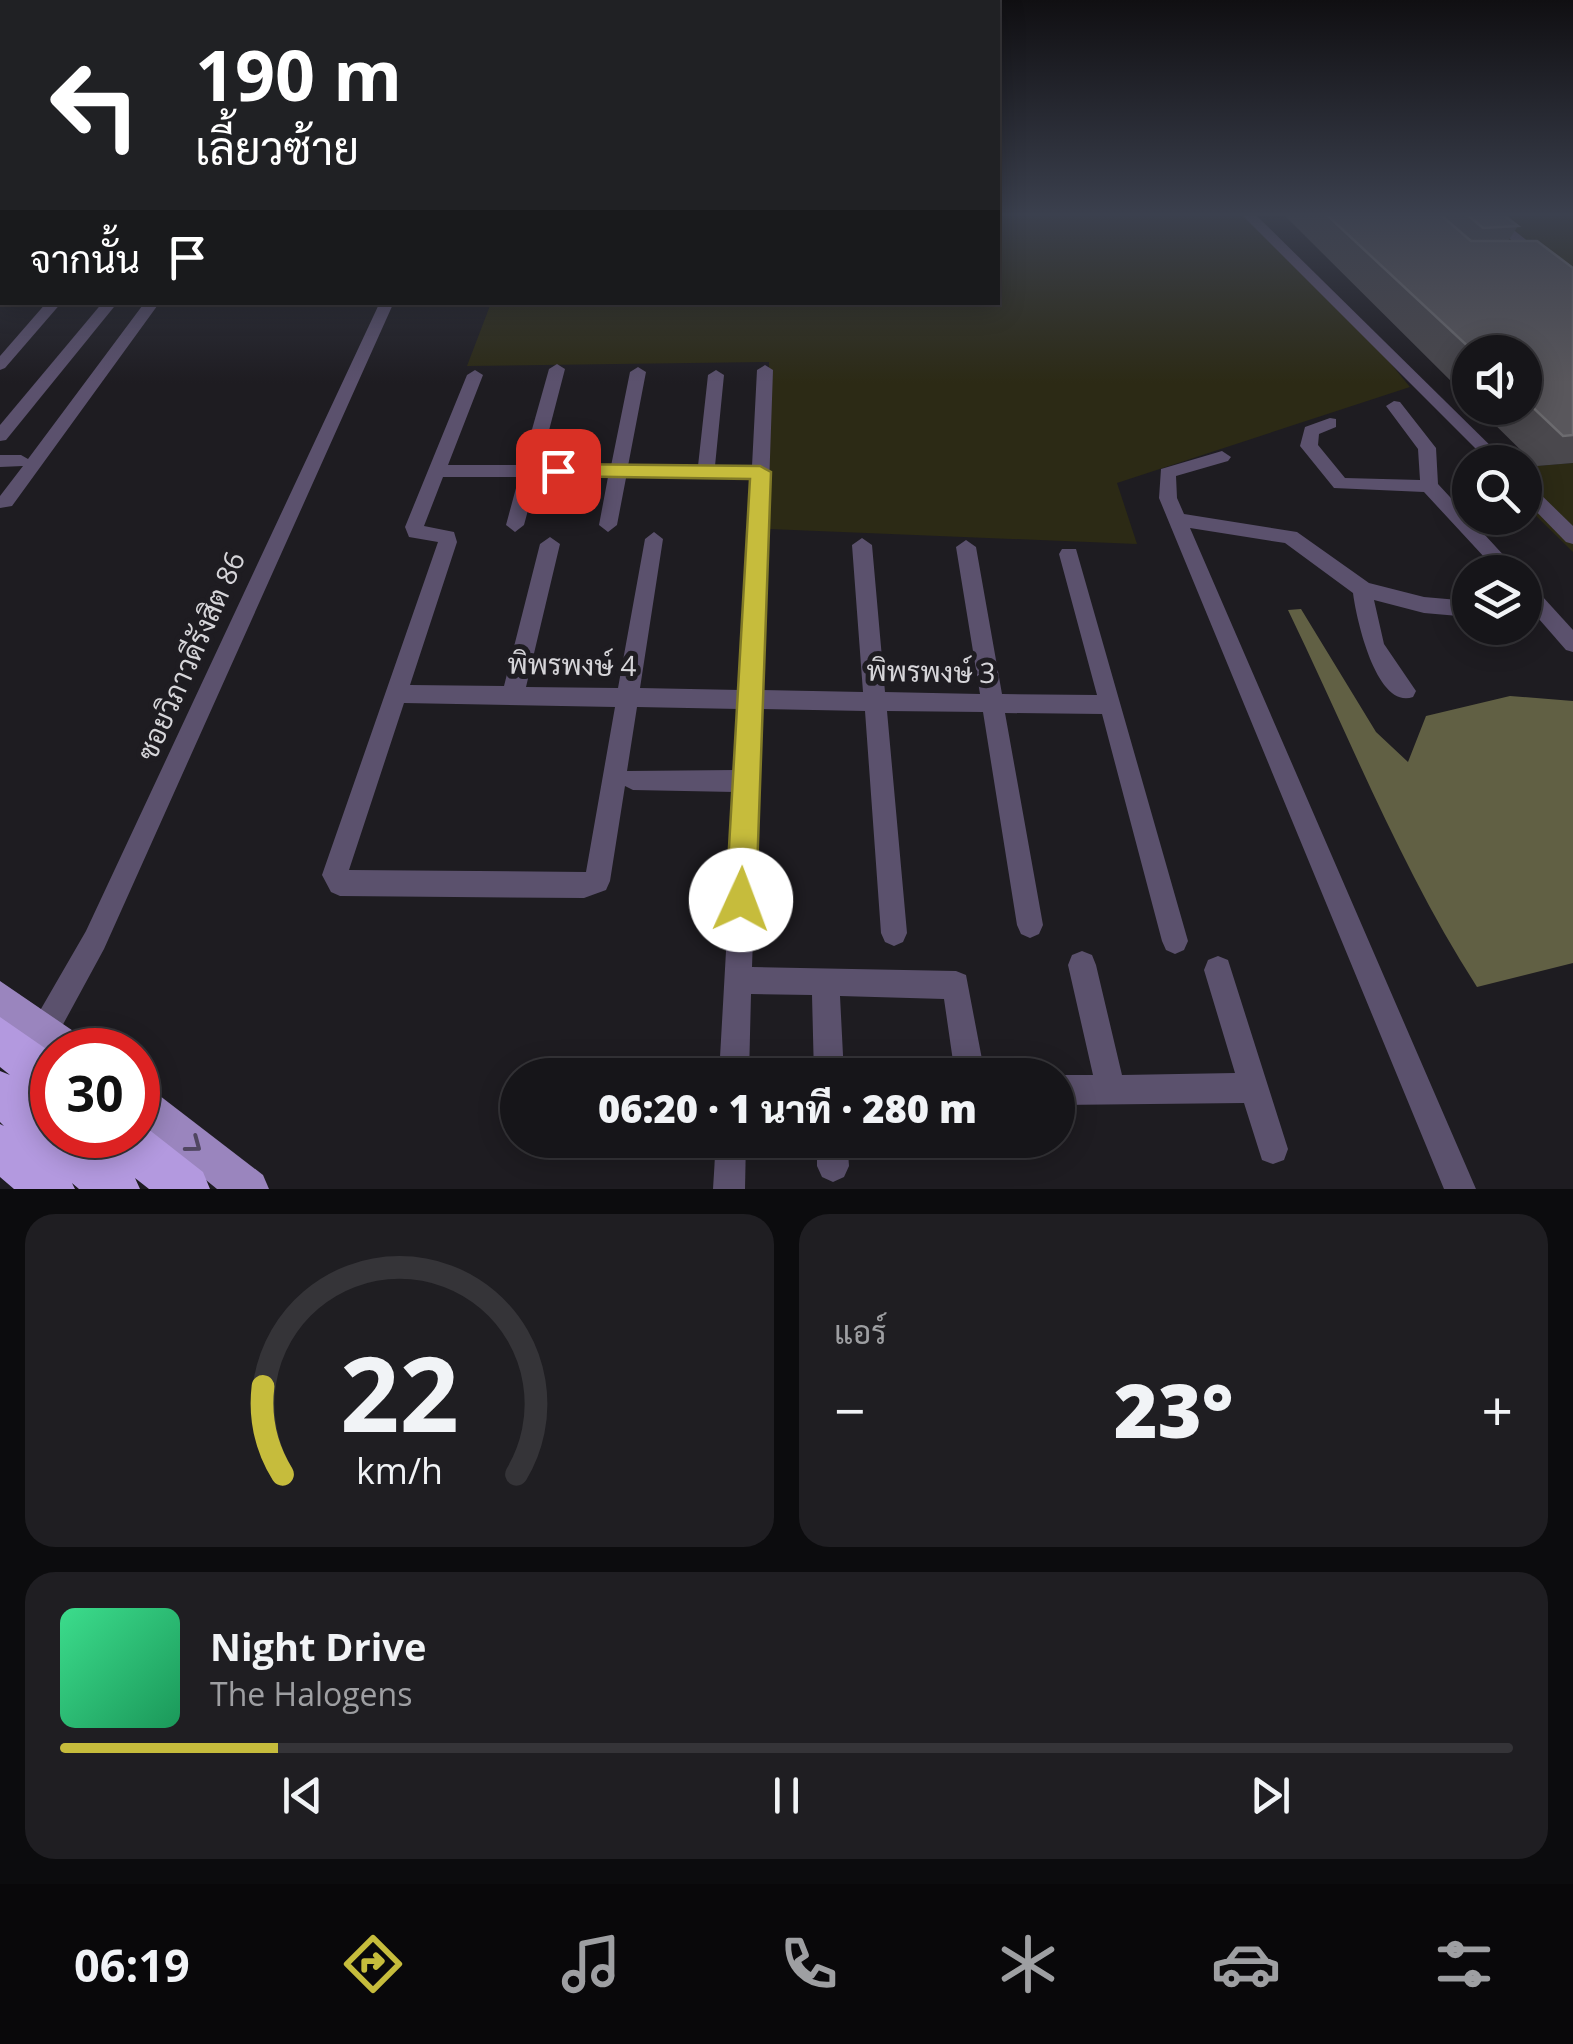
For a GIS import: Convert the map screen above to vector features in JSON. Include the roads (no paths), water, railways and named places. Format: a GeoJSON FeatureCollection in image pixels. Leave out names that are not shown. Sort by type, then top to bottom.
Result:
{"type":"FeatureCollection","features":[{"type":"Feature","properties":{"kind":"highway"},"geometry":{"type":"LineString","coordinates":[[0,1039],[30,1063]]}},
{"type":"Feature","properties":{"kind":"highway"},"geometry":{"type":"LineString","coordinates":[[0,1093],[116,1189]]}},
{"type":"Feature","properties":{"kind":"highway"},"geometry":{"type":"LineString","coordinates":[[0,1147],[50,1189]]}},
{"type":"Feature","properties":{"kind":"highway"},"geometry":{"type":"LineString","coordinates":[[148,1158],[186,1189]]}},
{"type":"Feature","properties":{"kind":"main road"},"geometry":{"type":"LineString","coordinates":[[0,998],[40,1028]]}},
{"type":"Feature","properties":{"kind":"main road"},"geometry":{"type":"LineString","coordinates":[[160,1119],[249,1189]]}},
{"type":"Feature","properties":{"kind":"street"},"geometry":{"type":"LineString","coordinates":[[1305,271],[1481,445]]}},
{"type":"Feature","properties":{"kind":"street"},"geometry":{"type":"LineString","coordinates":[[0,365],[52,305]]}},
{"type":"Feature","properties":{"kind":"street"},"geometry":{"type":"LineString","coordinates":[[0,436],[109,305]]}},
{"type":"Feature","properties":{"kind":"street"},"geometry":{"type":"LineString","coordinates":[[0,502],[6,502],[151,305]]}},
{"type":"Feature","properties":{"kind":"street","name":"ซอยวิภาวดีรังสิต 86"},"geometry":{"type":"LineString","coordinates":[[62,1028],[103,922],[386,305]]}},
{"type":"Feature","properties":{"kind":"street"},"geometry":{"type":"LineString","coordinates":[[515,525],[557,370]]}},
{"type":"Feature","properties":{"kind":"street"},"geometry":{"type":"LineString","coordinates":[[735,1058],[765,370]]}},
{"type":"Feature","properties":{"kind":"street"},"geometry":{"type":"LineString","coordinates":[[608,526],[638,372]]}},
{"type":"Feature","properties":{"kind":"street"},"geometry":{"type":"LineString","coordinates":[[475,375],[414,527],[416,532],[447,537],[448,542],[335,875],[340,883],[597,882],[654,539]]}},
{"type":"Feature","properties":{"kind":"street"},"geometry":{"type":"LineString","coordinates":[[706,471],[716,375]]}},
{"type":"Feature","properties":{"kind":"street"},"geometry":{"type":"LineString","coordinates":[[1394,406],[1427,448],[1429,486],[1493,555]]}},
{"type":"Feature","properties":{"kind":"street"},"geometry":{"type":"LineString","coordinates":[[1330,423],[1311,431],[1309,446],[1340,484],[1429,486]]}},
{"type":"Feature","properties":{"kind":"street"},"geometry":{"type":"LineString","coordinates":[[1222,457],[1167,473],[1168,498],[1460,1189]]}},
{"type":"Feature","properties":{"kind":"street"},"geometry":{"type":"LineString","coordinates":[[0,461],[21,460]]}},
{"type":"Feature","properties":{"kind":"street"},"geometry":{"type":"LineString","coordinates":[[438,471],[760,472]]}},
{"type":"Feature","properties":{"kind":"street"},"geometry":{"type":"LineString","coordinates":[[1542,506],[1573,537]]}},
{"type":"Feature","properties":{"kind":"street"},"geometry":{"type":"LineString","coordinates":[[1180,520],[1290,537],[1363,589],[1424,605],[1452,607]]}},
{"type":"Feature","properties":{"kind":"street"},"geometry":{"type":"LineString","coordinates":[[512,694],[550,544]]}},
{"type":"Feature","properties":{"kind":"street"},"geometry":{"type":"LineString","coordinates":[[862,545],[894,933]]}},
{"type":"Feature","properties":{"kind":"street"},"geometry":{"type":"LineString","coordinates":[[966,546],[1030,925]]}},
{"type":"Feature","properties":{"kind":"street"},"geometry":{"type":"LineString","coordinates":[[1069,554],[1175,941]]}},
{"type":"Feature","properties":{"kind":"street"},"geometry":{"type":"LineString","coordinates":[[1363,589],[1368,637],[1380,662],[1405,691]]}},
{"type":"Feature","properties":{"kind":"street"},"geometry":{"type":"LineString","coordinates":[[1542,617],[1573,644]]}},
{"type":"Feature","properties":{"kind":"street","name":"พิพรพงษ์ 4"},"geometry":{"type":"LineString","coordinates":[[394,694],[750,698]]}},
{"type":"Feature","properties":{"kind":"street","name":"พิพรพงษ์ 3"},"geometry":{"type":"LineString","coordinates":[[750,698],[1110,705]]}},
{"type":"Feature","properties":{"kind":"street"},"geometry":{"type":"LineString","coordinates":[[632,779],[746,781]]}},
{"type":"Feature","properties":{"kind":"street"},"geometry":{"type":"LineString","coordinates":[[1082,965],[1111,1090]]}},
{"type":"Feature","properties":{"kind":"street"},"geometry":{"type":"LineString","coordinates":[[1218,970],[1272,1149]]}},
{"type":"Feature","properties":{"kind":"street"},"geometry":{"type":"LineString","coordinates":[[738,980],[956,985],[967,1058]]}},
{"type":"Feature","properties":{"kind":"street"},"geometry":{"type":"LineString","coordinates":[[825,982],[828,1058]]}},
{"type":"Feature","properties":{"kind":"street"},"geometry":{"type":"LineString","coordinates":[[1075,1090],[1254,1088]]}},
{"type":"Feature","properties":{"kind":"street"},"geometry":{"type":"LineString","coordinates":[[729,1189],[730,1158]]}}]}
